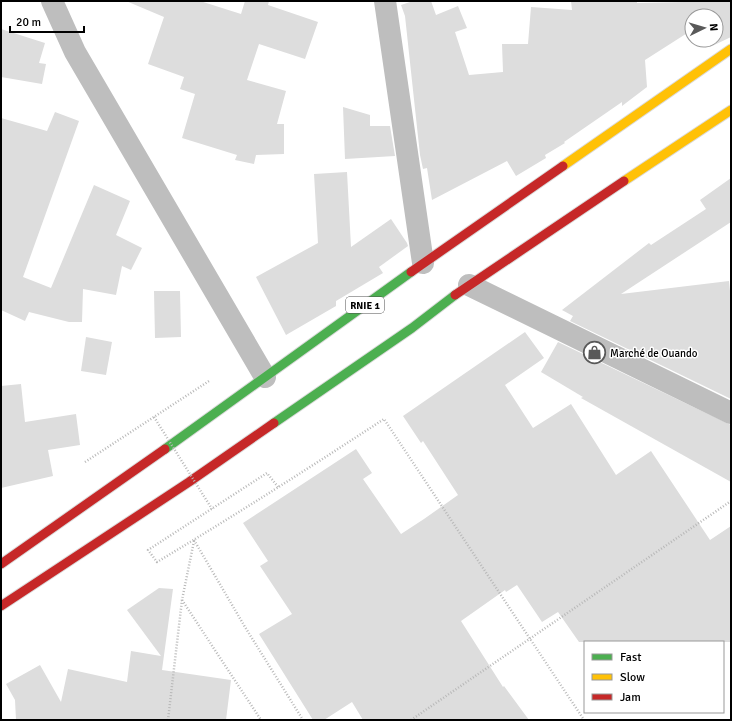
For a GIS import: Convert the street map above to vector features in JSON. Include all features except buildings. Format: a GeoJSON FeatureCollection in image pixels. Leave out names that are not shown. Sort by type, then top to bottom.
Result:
{"type":"FeatureCollection","features":[{"type":"Feature","properties":{"kind":"highway","name":"RNIE 1"},"geometry":{"type":"LineString","coordinates":[[1,564],[423,263],[731,49]]}},
{"type":"Feature","properties":{"kind":"highway"},"geometry":{"type":"LineString","coordinates":[[1,606],[189,482],[412,328],[469,285],[731,110]]}},
{"type":"Feature","properties":{"kind":"street"},"geometry":{"type":"LineString","coordinates":[[52,1],[75,52],[265,377]]}},
{"type":"Feature","properties":{"kind":"street"},"geometry":{"type":"LineString","coordinates":[[385,1],[423,263]]}},
{"type":"Feature","properties":{"kind":"street"},"geometry":{"type":"LineString","coordinates":[[469,285],[731,413]]}},
{"type":"Feature","properties":{"kind":"path"},"geometry":{"type":"LineString","coordinates":[[85,462],[209,381]]}},
{"type":"Feature","properties":{"kind":"path"},"geometry":{"type":"LineString","coordinates":[[154,417],[212,509]]}},
{"type":"Feature","properties":{"kind":"path"},"geometry":{"type":"LineString","coordinates":[[278,487],[267,473],[148,550],[157,562],[194,540],[278,487],[384,420],[584,720]]}},
{"type":"Feature","properties":{"kind":"path"},"geometry":{"type":"LineString","coordinates":[[411,720],[731,501]]}},
{"type":"Feature","properties":{"kind":"path"},"geometry":{"type":"LineString","coordinates":[[168,720],[182,600],[194,540]]}},
{"type":"Feature","properties":{"kind":"path"},"geometry":{"type":"LineString","coordinates":[[194,540],[245,627],[303,720]]}},
{"type":"Feature","properties":{"kind":"path"},"geometry":{"type":"LineString","coordinates":[[182,600],[261,720]]}},
{"type":"Feature","properties":{"kind":"traffic: fast"},"geometry":{"type":"LineString","coordinates":[[165,449],[411,272]]}},
{"type":"Feature","properties":{"kind":"traffic: fast"},"geometry":{"type":"LineString","coordinates":[[274,423],[412,328],[455,295]]}},
{"type":"Feature","properties":{"kind":"traffic: slow"},"geometry":{"type":"LineString","coordinates":[[563,166],[731,49]]}},
{"type":"Feature","properties":{"kind":"traffic: slow"},"geometry":{"type":"LineString","coordinates":[[624,181],[731,110]]}},
{"type":"Feature","properties":{"kind":"traffic: jam"},"geometry":{"type":"LineString","coordinates":[[411,272],[563,166]]}},
{"type":"Feature","properties":{"kind":"traffic: jam"},"geometry":{"type":"LineString","coordinates":[[455,295],[624,181]]}},
{"type":"Feature","properties":{"kind":"traffic: jam"},"geometry":{"type":"LineString","coordinates":[[1,606],[189,482],[274,423]]}},
{"type":"Feature","properties":{"kind":"traffic: jam"},"geometry":{"type":"LineString","coordinates":[[1,564],[165,449]]}},
{"type":"Feature","properties":{"kind":"place","name":"Marché de Ouando"},"geometry":{"type":"Point","coordinates":[595,353]}}]}
